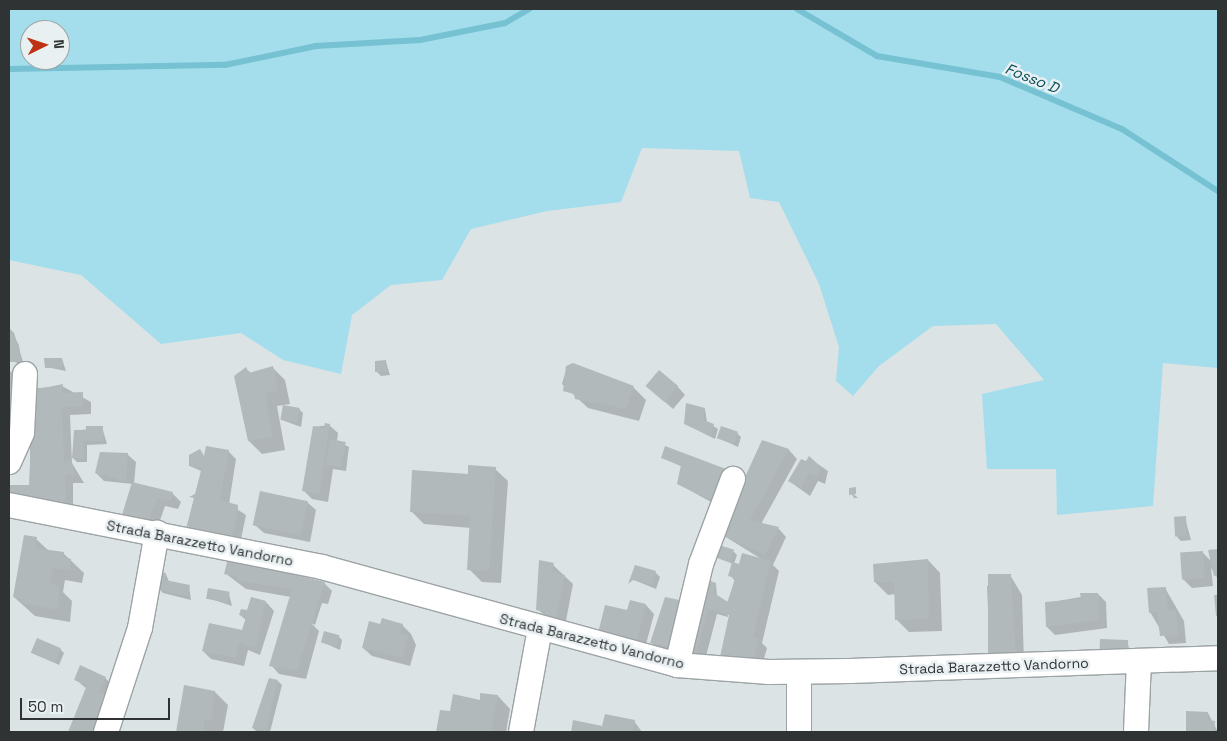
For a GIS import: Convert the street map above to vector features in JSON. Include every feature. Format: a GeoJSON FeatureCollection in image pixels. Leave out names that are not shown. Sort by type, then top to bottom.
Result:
{"type":"FeatureCollection","features":[{"type":"Feature","properties":{"kind":"street"},"geometry":{"type":"LineString","coordinates":[[9,462],[22,433],[25,374]]}},
{"type":"Feature","properties":{"kind":"street"},"geometry":{"type":"LineString","coordinates":[[676,665],[700,564],[733,479]]}},
{"type":"Feature","properties":{"kind":"street","name":"Strada Barazzetto Vandorno"},"geometry":{"type":"LineString","coordinates":[[9,505],[322,567],[676,665],[799,672],[1218,658]]}},
{"type":"Feature","properties":{"kind":"street"},"geometry":{"type":"LineString","coordinates":[[106,732],[140,628],[156,533]]}},
{"type":"Feature","properties":{"kind":"street"},"geometry":{"type":"LineString","coordinates":[[521,732],[540,628]]}},
{"type":"Feature","properties":{"kind":"street"},"geometry":{"type":"LineString","coordinates":[[1136,732],[1139,661]]}},
{"type":"Feature","properties":{"kind":"street"},"geometry":{"type":"LineString","coordinates":[[799,672],[799,732]]}},
{"type":"Feature","properties":{"kind":"shaded area"},"geometry":{"type":"Polygon","coordinates":[[[9,9],[1218,9],[1218,368],[1163,363],[1153,506],[1057,515],[1056,469],[987,469],[982,394],[1044,380],[996,324],[933,326],[879,366],[853,396],[836,381],[839,347],[819,284],[779,202],[750,198],[739,151],[642,148],[621,202],[547,211],[471,229],[442,280],[391,285],[352,315],[341,374],[283,360],[241,333],[161,344],[81,275],[9,260],[9,9]]]}},
{"type":"Feature","properties":{"kind":"building"},"geometry":{"type":"Polygon","coordinates":[[[9,328],[19,345],[21,361],[10,362],[9,328]]]}},
{"type":"Feature","properties":{"kind":"building"},"geometry":{"type":"Polygon","coordinates":[[[44,358],[62,358],[63,367],[45,368],[44,358]]]}},
{"type":"Feature","properties":{"kind":"building"},"geometry":{"type":"Polygon","coordinates":[[[386,360],[387,372],[375,372],[375,361],[386,360]]]}},
{"type":"Feature","properties":{"kind":"building"},"geometry":{"type":"Polygon","coordinates":[[[573,363],[634,386],[626,409],[575,399],[574,394],[563,391],[566,366],[573,363]]]}},
{"type":"Feature","properties":{"kind":"building"},"geometry":{"type":"Polygon","coordinates":[[[273,366],[278,391],[265,393],[273,437],[248,441],[234,376],[246,367],[249,373],[273,366]]]}},
{"type":"Feature","properties":{"kind":"building"},"geometry":{"type":"Polygon","coordinates":[[[659,370],[678,386],[665,402],[646,386],[659,370]]]}},
{"type":"Feature","properties":{"kind":"building"},"geometry":{"type":"Polygon","coordinates":[[[21,371],[19,427],[9,428],[9,372],[21,371]]]}},
{"type":"Feature","properties":{"kind":"building"},"geometry":{"type":"Polygon","coordinates":[[[63,384],[62,393],[83,392],[83,406],[62,407],[64,461],[71,460],[76,475],[65,475],[66,503],[9,496],[9,485],[29,485],[33,390],[63,384]]]}},
{"type":"Feature","properties":{"kind":"building"},"geometry":{"type":"Polygon","coordinates":[[[686,403],[705,408],[703,420],[714,424],[711,436],[684,424],[686,403]]]}},
{"type":"Feature","properties":{"kind":"building"},"geometry":{"type":"Polygon","coordinates":[[[283,405],[300,408],[297,423],[280,420],[283,405]]]}},
{"type":"Feature","properties":{"kind":"building"},"geometry":{"type":"Polygon","coordinates":[[[325,423],[330,424],[319,494],[302,491],[313,426],[324,428],[325,423]]]}},
{"type":"Feature","properties":{"kind":"building"},"geometry":{"type":"Polygon","coordinates":[[[86,426],[103,426],[103,441],[84,441],[84,459],[72,458],[74,430],[86,430],[86,426]]]}},
{"type":"Feature","properties":{"kind":"building"},"geometry":{"type":"Polygon","coordinates":[[[721,426],[738,432],[734,444],[717,438],[721,426]]]}},
{"type":"Feature","properties":{"kind":"building"},"geometry":{"type":"Polygon","coordinates":[[[330,439],[346,442],[341,468],[325,465],[330,439]]]}},
{"type":"Feature","properties":{"kind":"building"},"geometry":{"type":"Polygon","coordinates":[[[762,440],[789,449],[750,520],[779,527],[765,555],[719,534],[762,440]]]}},
{"type":"Feature","properties":{"kind":"building"},"geometry":{"type":"Polygon","coordinates":[[[206,446],[229,450],[220,500],[238,505],[238,512],[232,536],[225,538],[186,529],[194,498],[189,497],[195,494],[202,468],[189,466],[189,455],[200,449],[204,456],[206,446]]]}},
{"type":"Feature","properties":{"kind":"building"},"geometry":{"type":"Polygon","coordinates":[[[665,446],[726,469],[715,502],[677,484],[681,465],[661,458],[665,446]]]}},
{"type":"Feature","properties":{"kind":"building"},"geometry":{"type":"Polygon","coordinates":[[[100,452],[128,453],[126,482],[95,473],[100,452]]]}},
{"type":"Feature","properties":{"kind":"building"},"geometry":{"type":"Polygon","coordinates":[[[809,456],[821,467],[816,477],[809,473],[801,488],[788,481],[801,459],[806,461],[809,456]]]}},
{"type":"Feature","properties":{"kind":"building"},"geometry":{"type":"Polygon","coordinates":[[[468,465],[496,467],[489,571],[467,570],[470,516],[410,512],[412,470],[468,474],[468,465]]]}},
{"type":"Feature","properties":{"kind":"building"},"geometry":{"type":"Polygon","coordinates":[[[132,482],[173,492],[170,501],[157,498],[149,521],[122,515],[132,482]]]}},
{"type":"Feature","properties":{"kind":"building"},"geometry":{"type":"Polygon","coordinates":[[[856,487],[856,494],[849,495],[849,488],[856,487]]]}},
{"type":"Feature","properties":{"kind":"building"},"geometry":{"type":"Polygon","coordinates":[[[260,491],[308,501],[301,535],[253,525],[260,491]]]}},
{"type":"Feature","properties":{"kind":"building"},"geometry":{"type":"Polygon","coordinates":[[[1186,516],[1187,536],[1175,537],[1174,517],[1186,516]]]}},
{"type":"Feature","properties":{"kind":"building"},"geometry":{"type":"Polygon","coordinates":[[[24,535],[37,537],[35,548],[64,552],[63,557],[71,559],[70,570],[53,568],[50,583],[59,587],[58,610],[21,603],[21,599],[13,597],[24,535]]]}},
{"type":"Feature","properties":{"kind":"building"},"geometry":{"type":"Polygon","coordinates":[[[716,544],[734,550],[730,562],[712,556],[716,544]]]}},
{"type":"Feature","properties":{"kind":"building"},"geometry":{"type":"Polygon","coordinates":[[[1218,549],[1218,575],[1214,576],[1208,550],[1218,549]]]}},
{"type":"Feature","properties":{"kind":"building"},"geometry":{"type":"Polygon","coordinates":[[[1203,551],[1205,578],[1182,580],[1180,553],[1203,551]]]}},
{"type":"Feature","properties":{"kind":"building"},"geometry":{"type":"Polygon","coordinates":[[[742,553],[771,561],[753,637],[759,639],[753,661],[720,657],[729,615],[708,609],[697,652],[689,651],[705,579],[716,583],[714,593],[728,602],[735,578],[728,576],[732,562],[739,564],[742,553]]]}},
{"type":"Feature","properties":{"kind":"building"},"geometry":{"type":"Polygon","coordinates":[[[228,558],[325,582],[297,671],[269,666],[292,589],[236,581],[237,577],[224,574],[228,558]]]}},
{"type":"Feature","properties":{"kind":"building"},"geometry":{"type":"Polygon","coordinates":[[[928,559],[929,619],[895,620],[894,582],[874,582],[873,564],[928,559]]]}},
{"type":"Feature","properties":{"kind":"building"},"geometry":{"type":"Polygon","coordinates":[[[539,560],[554,563],[552,572],[565,575],[555,623],[543,620],[545,612],[536,610],[539,560]]]}},
{"type":"Feature","properties":{"kind":"building"},"geometry":{"type":"Polygon","coordinates":[[[635,565],[656,571],[653,585],[633,580],[628,584],[635,565]]]}},
{"type":"Feature","properties":{"kind":"building"},"geometry":{"type":"Polygon","coordinates":[[[157,571],[166,573],[165,580],[190,585],[188,596],[158,590],[157,571]]]}},
{"type":"Feature","properties":{"kind":"building"},"geometry":{"type":"Polygon","coordinates":[[[988,574],[1011,574],[1016,657],[988,658],[988,574]]]}},
{"type":"Feature","properties":{"kind":"building"},"geometry":{"type":"Polygon","coordinates":[[[1166,587],[1168,611],[1176,611],[1178,635],[1160,636],[1157,612],[1149,613],[1147,588],[1166,587]]]}},
{"type":"Feature","properties":{"kind":"building"},"geometry":{"type":"Polygon","coordinates":[[[208,588],[230,592],[228,603],[206,599],[208,588]]]}},
{"type":"Feature","properties":{"kind":"building"},"geometry":{"type":"Polygon","coordinates":[[[1080,593],[1098,593],[1099,620],[1046,627],[1045,602],[1081,599],[1080,593]]]}},
{"type":"Feature","properties":{"kind":"building"},"geometry":{"type":"Polygon","coordinates":[[[1214,595],[1218,595],[1218,616],[1216,616],[1214,595]]]}},
{"type":"Feature","properties":{"kind":"building"},"geometry":{"type":"Polygon","coordinates":[[[251,597],[266,601],[255,648],[239,643],[236,658],[202,651],[209,623],[242,630],[246,617],[239,615],[241,609],[247,610],[251,597]]]}},
{"type":"Feature","properties":{"kind":"building"},"geometry":{"type":"Polygon","coordinates":[[[665,597],[689,602],[676,648],[650,643],[665,597]]]}},
{"type":"Feature","properties":{"kind":"building"},"geometry":{"type":"Polygon","coordinates":[[[630,600],[646,604],[637,640],[598,633],[605,605],[627,610],[630,600]]]}},
{"type":"Feature","properties":{"kind":"building"},"geometry":{"type":"Polygon","coordinates":[[[382,618],[403,624],[400,633],[408,636],[402,658],[362,648],[369,621],[380,624],[382,618]]]}},
{"type":"Feature","properties":{"kind":"building"},"geometry":{"type":"Polygon","coordinates":[[[324,631],[339,635],[336,647],[321,643],[324,631]]]}},
{"type":"Feature","properties":{"kind":"building"},"geometry":{"type":"Polygon","coordinates":[[[37,638],[61,648],[55,663],[31,653],[37,638]]]}},
{"type":"Feature","properties":{"kind":"building"},"geometry":{"type":"Polygon","coordinates":[[[1100,639],[1128,640],[1127,656],[1099,655],[1100,639]]]}},
{"type":"Feature","properties":{"kind":"building"},"geometry":{"type":"Polygon","coordinates":[[[80,665],[106,677],[99,692],[110,697],[95,732],[68,732],[87,685],[74,680],[80,665]]]}},
{"type":"Feature","properties":{"kind":"building"},"geometry":{"type":"Polygon","coordinates":[[[269,678],[278,680],[266,731],[252,728],[269,678]]]}},
{"type":"Feature","properties":{"kind":"building"},"geometry":{"type":"Polygon","coordinates":[[[184,685],[215,691],[211,721],[205,720],[203,732],[176,732],[184,685]]]}},
{"type":"Feature","properties":{"kind":"building"},"geometry":{"type":"Polygon","coordinates":[[[480,693],[498,695],[491,732],[436,732],[440,710],[450,711],[453,694],[480,700],[480,693]]]}},
{"type":"Feature","properties":{"kind":"building"},"geometry":{"type":"Polygon","coordinates":[[[1186,711],[1208,712],[1208,720],[1215,721],[1214,732],[1186,732],[1186,711]]]}},
{"type":"Feature","properties":{"kind":"building"},"geometry":{"type":"Polygon","coordinates":[[[605,714],[635,720],[632,732],[571,732],[573,720],[602,726],[605,714]]]}},
{"type":"Feature","properties":{"kind":"waterway"},"geometry":{"type":"LineString","coordinates":[[9,69],[225,65],[316,46],[420,40],[505,23],[529,9]]}},
{"type":"Feature","properties":{"kind":"waterway","name":"Fosso D"},"geometry":{"type":"LineString","coordinates":[[797,9],[877,56],[1000,77],[1122,129],[1218,191]]}}]}
